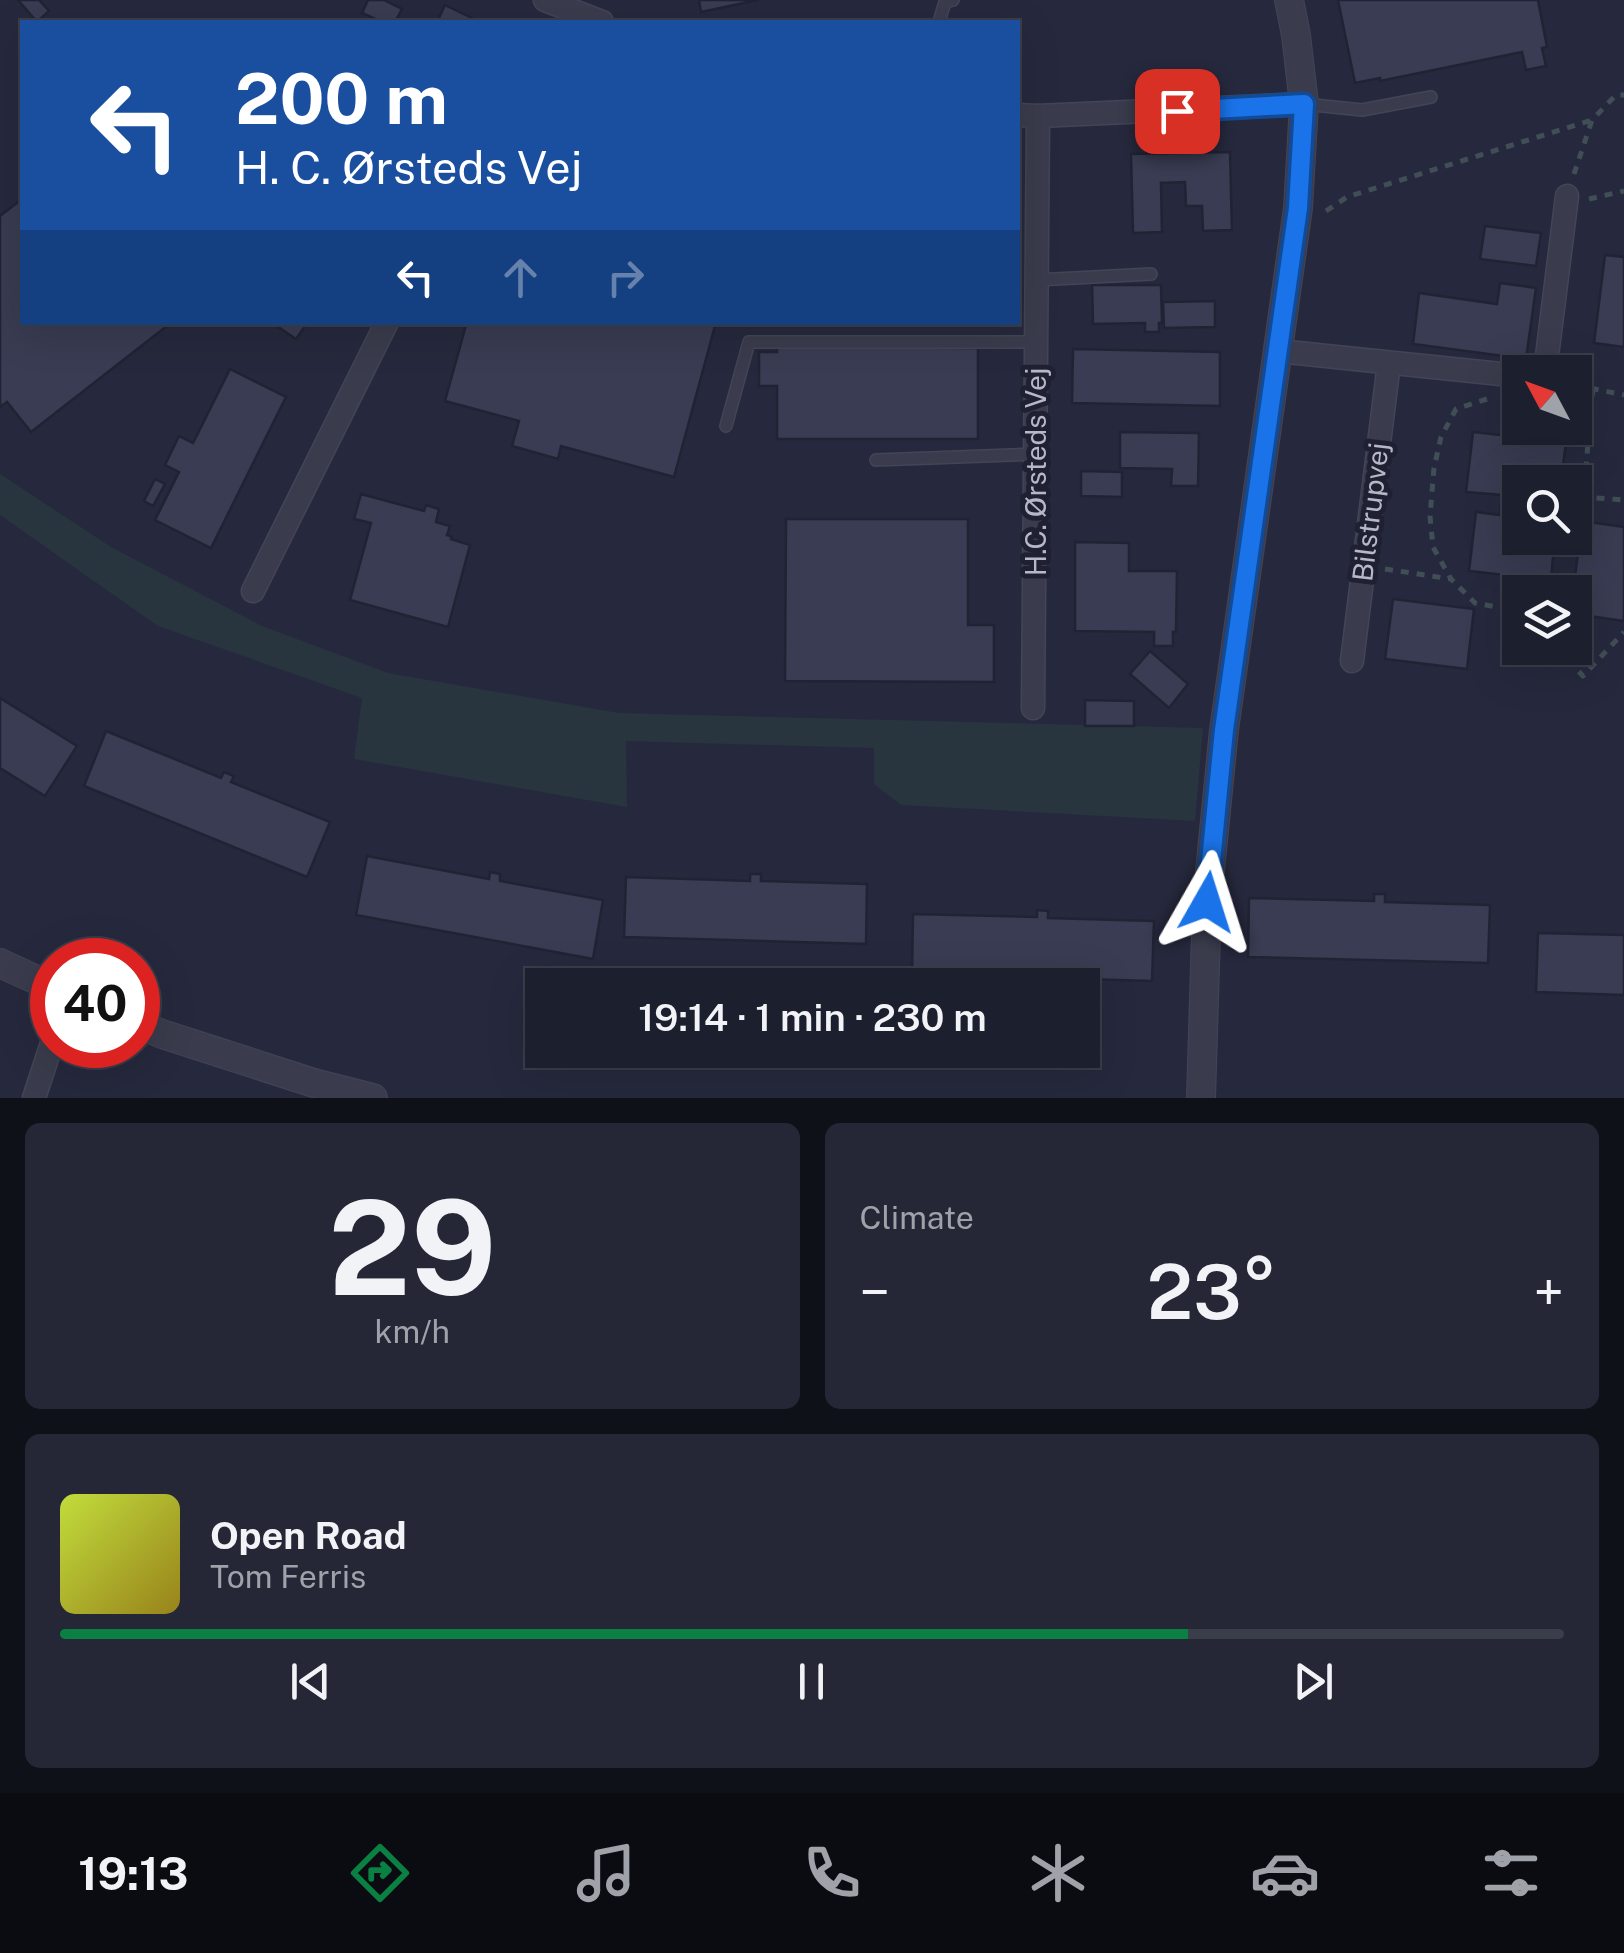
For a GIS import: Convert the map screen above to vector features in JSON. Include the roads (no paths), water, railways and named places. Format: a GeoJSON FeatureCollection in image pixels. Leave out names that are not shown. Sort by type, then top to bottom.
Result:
{"type":"FeatureCollection","features":[{"type":"Feature","properties":{"kind":"street"},"geometry":{"type":"LineString","coordinates":[[1201,1098],[1207,902],[1222,749],[1295,232],[1304,104],[1289,0]]}},
{"type":"Feature","properties":{"kind":"street"},"geometry":{"type":"LineString","coordinates":[[546,1],[597,20]]}},
{"type":"Feature","properties":{"kind":"street"},"geometry":{"type":"LineString","coordinates":[[1028,115],[1304,104]]}},
{"type":"Feature","properties":{"kind":"street","name":"H.C. Ørsteds Vej"},"geometry":{"type":"LineString","coordinates":[[1028,115],[1036,280],[1033,708]]}},
{"type":"Feature","properties":{"kind":"street"},"geometry":{"type":"LineString","coordinates":[[1547,355],[1567,200]]}},
{"type":"Feature","properties":{"kind":"street"},"geometry":{"type":"LineString","coordinates":[[253,590],[386,325]]}},
{"type":"Feature","properties":{"kind":"street"},"geometry":{"type":"LineString","coordinates":[[1278,351],[1502,374]]}},
{"type":"Feature","properties":{"kind":"street","name":"Bilstrupvej"},"geometry":{"type":"LineString","coordinates":[[1352,661],[1388,363]]}},
{"type":"Feature","properties":{"kind":"street"},"geometry":{"type":"LineString","coordinates":[[0,963],[30,977]]}},
{"type":"Feature","properties":{"kind":"street"},"geometry":{"type":"LineString","coordinates":[[160,1033],[372,1098]]}},
{"type":"Feature","properties":{"kind":"street"},"geometry":{"type":"LineString","coordinates":[[34,1098],[44,1068]]}},
{"type":"Feature","properties":{"kind":"lane"},"geometry":{"type":"LineString","coordinates":[[940,20],[946,2],[953,0]]}},
{"type":"Feature","properties":{"kind":"lane"},"geometry":{"type":"LineString","coordinates":[[1304,104],[1362,110],[1431,97]]}},
{"type":"Feature","properties":{"kind":"lane"},"geometry":{"type":"LineString","coordinates":[[1036,280],[1151,274]]}},
{"type":"Feature","properties":{"kind":"lane"},"geometry":{"type":"LineString","coordinates":[[726,426],[749,342],[1036,342]]}},
{"type":"Feature","properties":{"kind":"lane"},"geometry":{"type":"LineString","coordinates":[[876,460],[1035,454]]}}]}
